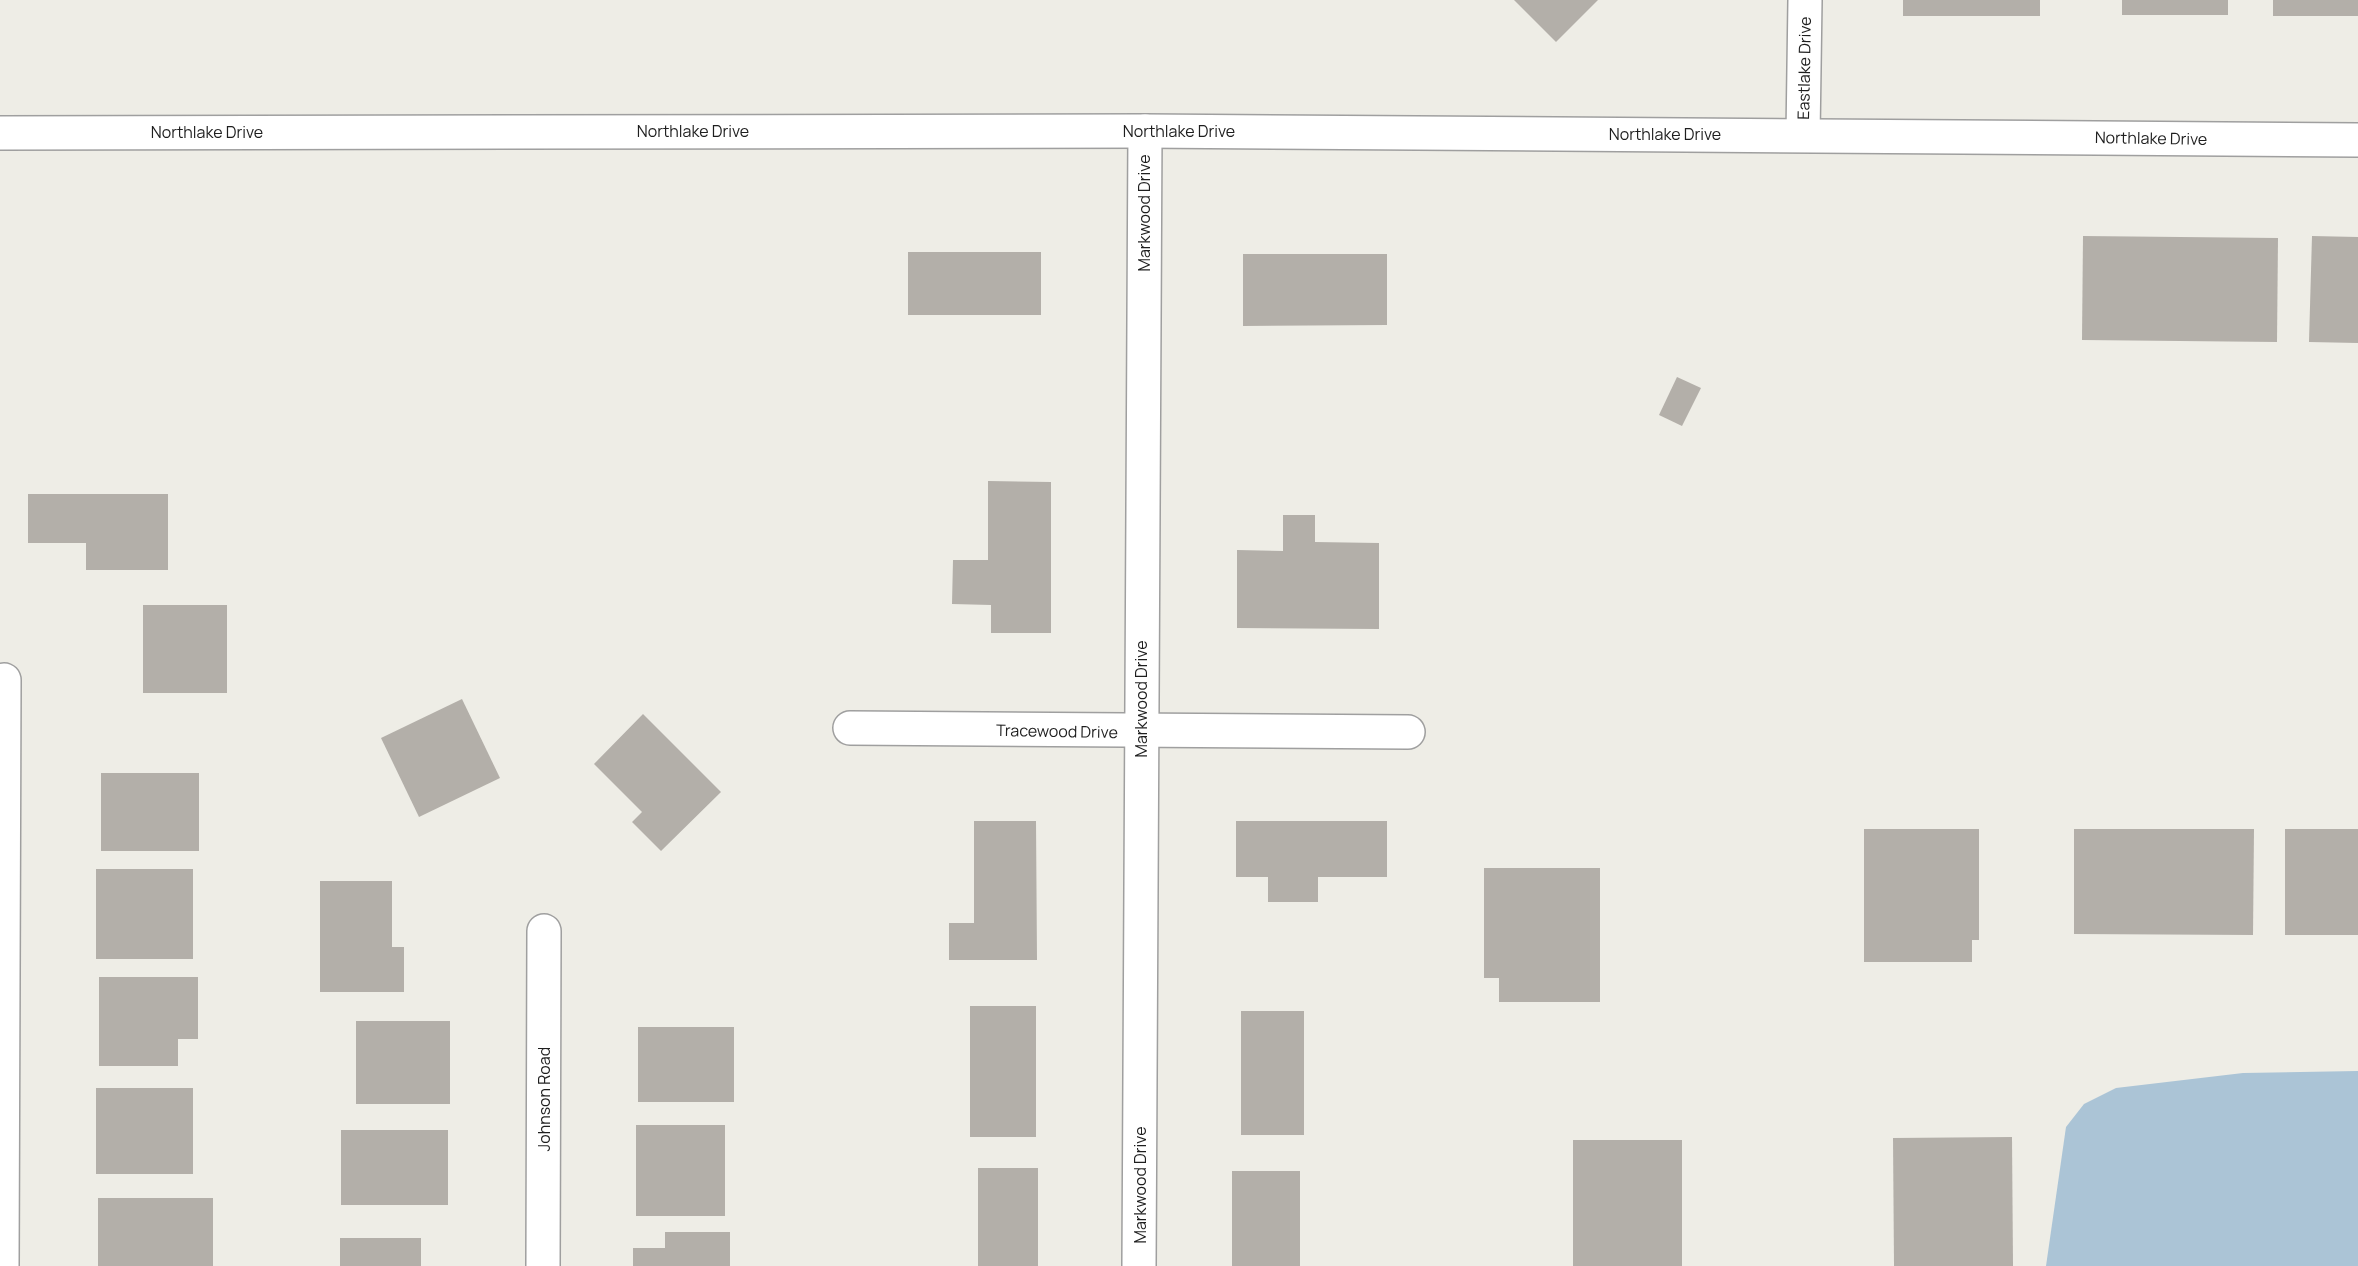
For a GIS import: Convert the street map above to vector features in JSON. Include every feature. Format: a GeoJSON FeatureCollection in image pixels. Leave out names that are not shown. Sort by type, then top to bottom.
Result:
{"type":"FeatureCollection","features":[{"type":"Feature","properties":{"kind":"street","name":"Eastlake Drive"},"geometry":{"type":"LineString","coordinates":[[1803,135],[1805,0]]}},
{"type":"Feature","properties":{"kind":"street","name":"Northlake Drive"},"geometry":{"type":"LineString","coordinates":[[0,133],[1145,131],[2358,140]]}},
{"type":"Feature","properties":{"kind":"street","name":"Markwood Drive"},"geometry":{"type":"LineString","coordinates":[[1140,1266],[1145,131]]}},
{"type":"Feature","properties":{"kind":"street"},"geometry":{"type":"LineString","coordinates":[[2,1266],[4,680]]}},
{"type":"Feature","properties":{"kind":"street","name":"Tracewood Drive"},"geometry":{"type":"LineString","coordinates":[[850,728],[1141,732],[1408,732]]}},
{"type":"Feature","properties":{"kind":"street","name":"Johnson Road"},"geometry":{"type":"LineString","coordinates":[[543,1266],[544,931]]}},
{"type":"Feature","properties":{"kind":"water"},"geometry":{"type":"Polygon","coordinates":[[[2358,1071],[2358,1266],[2046,1266],[2066,1127],[2084,1104],[2116,1088],[2243,1073],[2358,1071]]]}},
{"type":"Feature","properties":{"kind":"building"},"geometry":{"type":"Polygon","coordinates":[[[1514,0],[1598,0],[1556,42],[1514,0]]]}},
{"type":"Feature","properties":{"kind":"building"},"geometry":{"type":"Polygon","coordinates":[[[1903,0],[2040,0],[2040,16],[1903,16],[1903,0]]]}},
{"type":"Feature","properties":{"kind":"building"},"geometry":{"type":"Polygon","coordinates":[[[2122,0],[2228,0],[2228,15],[2122,15],[2122,0]]]}},
{"type":"Feature","properties":{"kind":"building"},"geometry":{"type":"Polygon","coordinates":[[[2273,0],[2358,0],[2358,16],[2273,16],[2273,0]]]}},
{"type":"Feature","properties":{"kind":"building"},"geometry":{"type":"Polygon","coordinates":[[[2083,236],[2278,238],[2277,342],[2082,340],[2083,236]]]}},
{"type":"Feature","properties":{"kind":"building"},"geometry":{"type":"Polygon","coordinates":[[[2312,236],[2358,237],[2358,343],[2309,342],[2312,236]]]}},
{"type":"Feature","properties":{"kind":"building"},"geometry":{"type":"Polygon","coordinates":[[[908,252],[1041,252],[1041,315],[908,315],[908,252]]]}},
{"type":"Feature","properties":{"kind":"building"},"geometry":{"type":"Polygon","coordinates":[[[1243,254],[1387,254],[1387,325],[1243,326],[1243,254]]]}},
{"type":"Feature","properties":{"kind":"building"},"geometry":{"type":"Polygon","coordinates":[[[1677,377],[1701,388],[1682,426],[1659,415],[1677,377]]]}},
{"type":"Feature","properties":{"kind":"building"},"geometry":{"type":"Polygon","coordinates":[[[988,481],[1051,482],[1051,633],[991,633],[991,605],[952,604],[953,560],[988,560],[988,481]]]}},
{"type":"Feature","properties":{"kind":"building"},"geometry":{"type":"Polygon","coordinates":[[[28,494],[168,494],[168,570],[86,570],[86,543],[28,543],[28,494]]]}},
{"type":"Feature","properties":{"kind":"building"},"geometry":{"type":"Polygon","coordinates":[[[1283,515],[1315,515],[1315,542],[1379,543],[1379,629],[1237,628],[1237,550],[1283,551],[1283,515]]]}},
{"type":"Feature","properties":{"kind":"building"},"geometry":{"type":"Polygon","coordinates":[[[143,605],[227,605],[227,693],[143,693],[143,605]]]}},
{"type":"Feature","properties":{"kind":"building"},"geometry":{"type":"Polygon","coordinates":[[[462,699],[500,778],[419,817],[381,738],[462,699]]]}},
{"type":"Feature","properties":{"kind":"building"},"geometry":{"type":"Polygon","coordinates":[[[643,714],[721,792],[661,851],[632,822],[642,812],[594,764],[643,714]]]}},
{"type":"Feature","properties":{"kind":"building"},"geometry":{"type":"Polygon","coordinates":[[[101,773],[199,773],[199,851],[101,851],[101,773]]]}},
{"type":"Feature","properties":{"kind":"building"},"geometry":{"type":"Polygon","coordinates":[[[974,821],[1036,821],[1037,960],[949,960],[949,923],[974,923],[974,821]]]}},
{"type":"Feature","properties":{"kind":"building"},"geometry":{"type":"Polygon","coordinates":[[[1236,821],[1387,821],[1387,877],[1318,877],[1318,902],[1268,902],[1268,877],[1236,877],[1236,821]]]}},
{"type":"Feature","properties":{"kind":"building"},"geometry":{"type":"Polygon","coordinates":[[[1864,829],[1979,829],[1979,940],[1972,940],[1972,962],[1864,962],[1864,829]]]}},
{"type":"Feature","properties":{"kind":"building"},"geometry":{"type":"Polygon","coordinates":[[[2074,829],[2254,829],[2253,935],[2074,934],[2074,829]]]}},
{"type":"Feature","properties":{"kind":"building"},"geometry":{"type":"Polygon","coordinates":[[[2285,829],[2358,829],[2358,935],[2285,935],[2285,829]]]}},
{"type":"Feature","properties":{"kind":"building"},"geometry":{"type":"Polygon","coordinates":[[[1484,868],[1600,868],[1600,1002],[1499,1002],[1499,978],[1484,978],[1484,868]]]}},
{"type":"Feature","properties":{"kind":"building"},"geometry":{"type":"Polygon","coordinates":[[[96,869],[193,869],[193,959],[96,959],[96,869]]]}},
{"type":"Feature","properties":{"kind":"building"},"geometry":{"type":"Polygon","coordinates":[[[320,881],[392,881],[392,947],[404,947],[404,992],[320,992],[320,881]]]}},
{"type":"Feature","properties":{"kind":"building"},"geometry":{"type":"Polygon","coordinates":[[[99,977],[198,977],[198,1039],[178,1039],[178,1066],[99,1066],[99,977]]]}},
{"type":"Feature","properties":{"kind":"building"},"geometry":{"type":"Polygon","coordinates":[[[970,1006],[1036,1006],[1036,1137],[970,1137],[970,1006]]]}},
{"type":"Feature","properties":{"kind":"building"},"geometry":{"type":"Polygon","coordinates":[[[1241,1011],[1304,1011],[1304,1135],[1241,1135],[1241,1011]]]}},
{"type":"Feature","properties":{"kind":"building"},"geometry":{"type":"Polygon","coordinates":[[[356,1021],[450,1021],[450,1104],[356,1104],[356,1021]]]}},
{"type":"Feature","properties":{"kind":"building"},"geometry":{"type":"Polygon","coordinates":[[[638,1027],[734,1027],[734,1102],[638,1102],[638,1027]]]}},
{"type":"Feature","properties":{"kind":"building"},"geometry":{"type":"Polygon","coordinates":[[[96,1088],[193,1088],[193,1174],[96,1174],[96,1088]]]}},
{"type":"Feature","properties":{"kind":"building"},"geometry":{"type":"Polygon","coordinates":[[[636,1125],[725,1125],[725,1216],[636,1216],[636,1125]]]}},
{"type":"Feature","properties":{"kind":"building"},"geometry":{"type":"Polygon","coordinates":[[[341,1130],[448,1130],[448,1205],[341,1205],[341,1130]]]}},
{"type":"Feature","properties":{"kind":"building"},"geometry":{"type":"Polygon","coordinates":[[[2012,1137],[2013,1266],[1894,1266],[1893,1138],[2012,1137]]]}},
{"type":"Feature","properties":{"kind":"building"},"geometry":{"type":"Polygon","coordinates":[[[1573,1140],[1682,1140],[1682,1266],[1573,1266],[1573,1140]]]}},
{"type":"Feature","properties":{"kind":"building"},"geometry":{"type":"Polygon","coordinates":[[[978,1168],[1038,1168],[1038,1266],[978,1266],[978,1168]]]}},
{"type":"Feature","properties":{"kind":"building"},"geometry":{"type":"Polygon","coordinates":[[[1232,1171],[1300,1171],[1300,1266],[1232,1266],[1232,1171]]]}},
{"type":"Feature","properties":{"kind":"building"},"geometry":{"type":"Polygon","coordinates":[[[98,1198],[213,1198],[213,1266],[98,1266],[98,1198]]]}},
{"type":"Feature","properties":{"kind":"building"},"geometry":{"type":"Polygon","coordinates":[[[665,1232],[730,1232],[730,1266],[633,1266],[633,1248],[665,1248],[665,1232]]]}},
{"type":"Feature","properties":{"kind":"building"},"geometry":{"type":"Polygon","coordinates":[[[340,1238],[421,1238],[421,1266],[340,1266],[340,1238]]]}}]}
